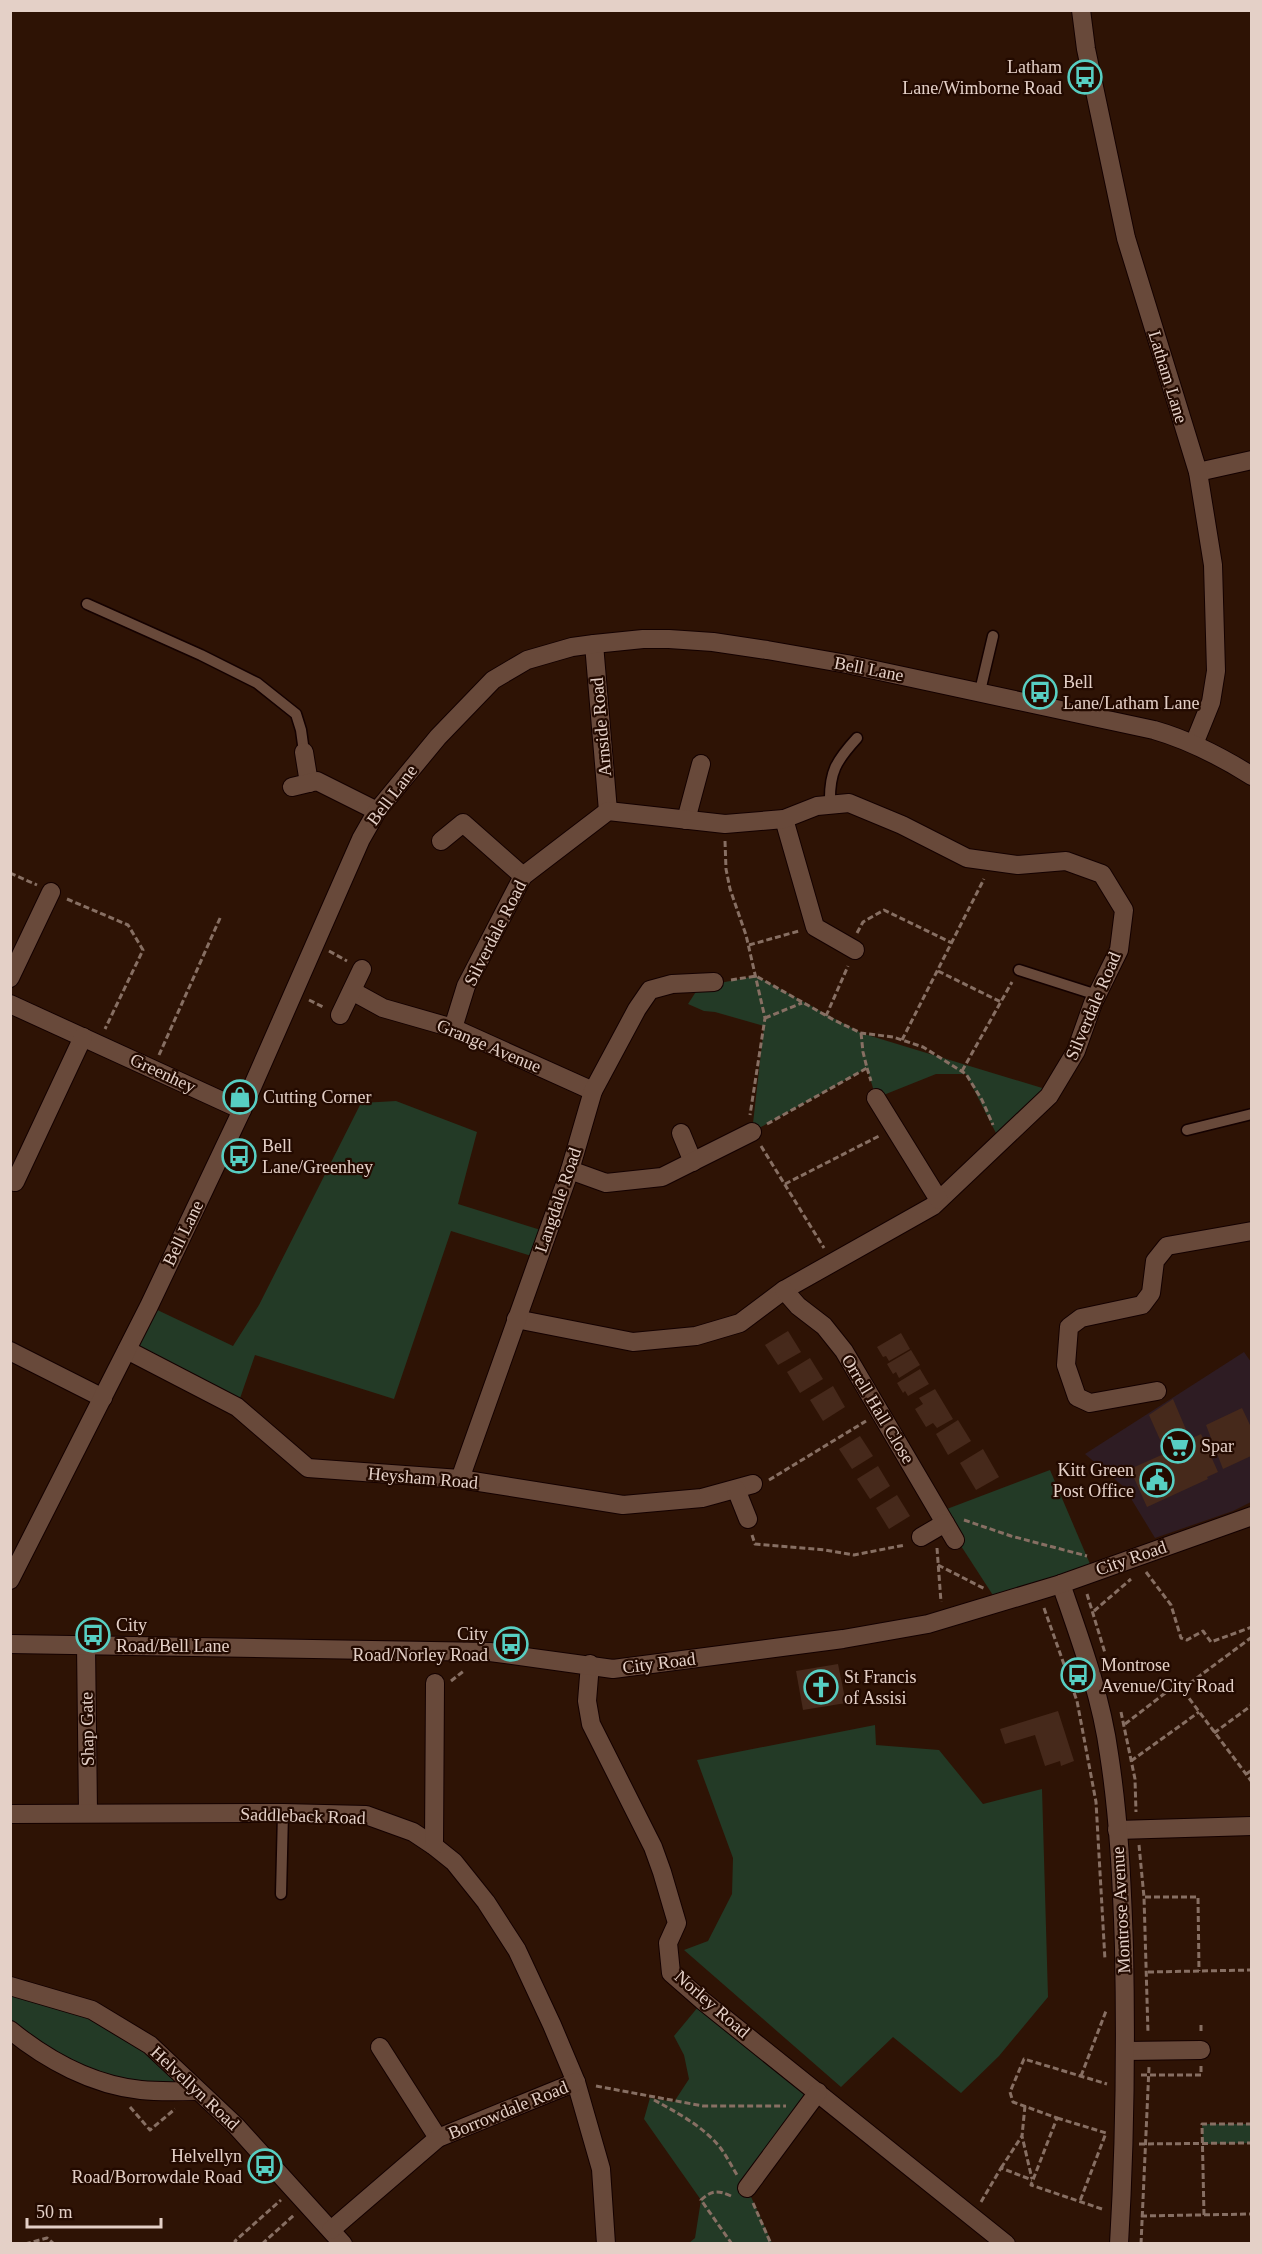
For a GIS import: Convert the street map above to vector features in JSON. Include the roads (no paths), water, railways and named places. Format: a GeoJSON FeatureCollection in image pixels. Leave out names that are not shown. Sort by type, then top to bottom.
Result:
{"type":"FeatureCollection","features":[{"type":"Feature","properties":{"kind":"street","name":"Latham Lane"},"geometry":{"type":"LineString","coordinates":[[1081,10],[1086,49],[1126,238],[1197,472],[1213,565],[1216,671],[1211,702],[1194,744]]}},
{"type":"Feature","properties":{"kind":"street"},"geometry":{"type":"LineString","coordinates":[[1197,472],[1251,460]]}},
{"type":"Feature","properties":{"kind":"street","name":"Bell Lane"},"geometry":{"type":"LineString","coordinates":[[10,1580],[127,1350],[242,1110],[348,866],[377,811],[438,737],[493,680],[527,660],[572,647],[643,639],[713,642],[848,664],[1154,730],[1194,744],[1251,776]]}},
{"type":"Feature","properties":{"kind":"street","name":"Arnside Road"},"geometry":{"type":"LineString","coordinates":[[594,644],[608,811]]}},
{"type":"Feature","properties":{"kind":"street"},"geometry":{"type":"LineString","coordinates":[[304,752],[300,785],[316,781],[377,811]]}},
{"type":"Feature","properties":{"kind":"street"},"geometry":{"type":"LineString","coordinates":[[686,820],[701,764]]}},
{"type":"Feature","properties":{"kind":"street","name":"Silverdale Road"},"geometry":{"type":"LineString","coordinates":[[453,1028],[466,986],[523,876],[608,811],[725,824],[784,819],[817,806],[849,803],[902,825],[967,858],[1018,865],[1066,861],[1102,874],[1124,910],[1119,950],[1097,995],[1076,1051],[1049,1096],[933,1206],[784,1290],[740,1323],[696,1336],[633,1342],[516,1318]]}},
{"type":"Feature","properties":{"kind":"street"},"geometry":{"type":"LineString","coordinates":[[784,819],[815,927],[853,948]]}},
{"type":"Feature","properties":{"kind":"street"},"geometry":{"type":"LineString","coordinates":[[441,841],[463,823],[523,876]]}},
{"type":"Feature","properties":{"kind":"street"},"geometry":{"type":"LineString","coordinates":[[10,978],[51,892]]}},
{"type":"Feature","properties":{"kind":"street"},"geometry":{"type":"LineString","coordinates":[[340,1015],[362,969]]}},
{"type":"Feature","properties":{"kind":"street","name":"Langdale Road"},"geometry":{"type":"LineString","coordinates":[[459,1479],[570,1170],[593,1091],[637,1009],[650,990],[672,984],[714,982]]}},
{"type":"Feature","properties":{"kind":"street","name":"Grange Avenue"},"geometry":{"type":"LineString","coordinates":[[351,991],[383,1008],[453,1028],[593,1091]]}},
{"type":"Feature","properties":{"kind":"street","name":"Greenhey"},"geometry":{"type":"LineString","coordinates":[[10,1004],[153,1067],[242,1110]]}},
{"type":"Feature","properties":{"kind":"street"},"geometry":{"type":"LineString","coordinates":[[15,1182],[90,1040]]}},
{"type":"Feature","properties":{"kind":"street"},"geometry":{"type":"LineString","coordinates":[[876,1098],[939,1200]]}},
{"type":"Feature","properties":{"kind":"street"},"geometry":{"type":"LineString","coordinates":[[570,1170],[606,1183],[662,1177],[752,1132]]}},
{"type":"Feature","properties":{"kind":"street"},"geometry":{"type":"LineString","coordinates":[[681,1133],[693,1162]]}},
{"type":"Feature","properties":{"kind":"street"},"geometry":{"type":"LineString","coordinates":[[1157,1391],[1090,1404],[1077,1397],[1066,1365],[1069,1327],[1082,1318],[1142,1305],[1151,1293],[1155,1261],[1167,1246],[1251,1231]]}},
{"type":"Feature","properties":{"kind":"street","name":"Orrell Hall Close"},"geometry":{"type":"LineString","coordinates":[[784,1290],[798,1306],[824,1326],[834,1337],[880,1413],[935,1525],[955,1540]]}},
{"type":"Feature","properties":{"kind":"street","name":"Heysham Road"},"geometry":{"type":"LineString","coordinates":[[127,1350],[237,1407],[308,1468],[459,1479],[623,1505],[702,1498],[745,1487],[748,1519]]}},
{"type":"Feature","properties":{"kind":"street"},"geometry":{"type":"LineString","coordinates":[[10,1351],[103,1398]]}},
{"type":"Feature","properties":{"kind":"street","name":"City Road"},"geometry":{"type":"LineString","coordinates":[[10,1644],[490,1652],[590,1664],[613,1669],[843,1639],[942,1620],[1060,1584],[1251,1516]]}},
{"type":"Feature","properties":{"kind":"street","name":"Montrose Avenue"},"geometry":{"type":"LineString","coordinates":[[1060,1584],[1097,1695],[1109,1753],[1117,1830],[1122,1897],[1125,2051],[1117,2075],[1124,2144],[1119,2244]]}},
{"type":"Feature","properties":{"kind":"street","name":"Shap Gate"},"geometry":{"type":"LineString","coordinates":[[86,1644],[88,1813]]}},
{"type":"Feature","properties":{"kind":"street","name":"Norley Road"},"geometry":{"type":"LineString","coordinates":[[590,1664],[587,1701],[591,1724],[653,1847],[663,1872],[677,1923],[668,1942],[671,1973],[813,2099],[973,2216],[1006,2244]]}},
{"type":"Feature","properties":{"kind":"street"},"geometry":{"type":"LineString","coordinates":[[434,1846],[435,1688]]}},
{"type":"Feature","properties":{"kind":"street","name":"Saddleback Road"},"geometry":{"type":"LineString","coordinates":[[10,1814],[366,1815],[413,1832],[434,1846],[454,1862],[486,1902],[516,1950],[552,2025],[576,2082],[602,2169],[606,2244]]}},
{"type":"Feature","properties":{"kind":"street"},"geometry":{"type":"LineString","coordinates":[[1117,1830],[1251,1826]]}},
{"type":"Feature","properties":{"kind":"street","name":"Helvellyn Road"},"geometry":{"type":"LineString","coordinates":[[10,1986],[92,2010],[150,2046],[236,2126],[337,2237]]}},
{"type":"Feature","properties":{"kind":"street"},"geometry":{"type":"LineString","coordinates":[[10,2030],[52,2060],[92,2078],[139,2090],[197,2091]]}},
{"type":"Feature","properties":{"kind":"street"},"geometry":{"type":"LineString","coordinates":[[380,2047],[438,2138]]}},
{"type":"Feature","properties":{"kind":"street"},"geometry":{"type":"LineString","coordinates":[[1125,2051],[1201,2050]]}},
{"type":"Feature","properties":{"kind":"street","name":"Borrowdale Road"},"geometry":{"type":"LineString","coordinates":[[337,2237],[438,2138],[576,2082]]}},
{"type":"Feature","properties":{"kind":"street"},"geometry":{"type":"LineString","coordinates":[[744,2196],[813,2099]]}},
{"type":"Feature","properties":{"kind":"lane"},"geometry":{"type":"LineString","coordinates":[[87,604],[257,683],[296,714],[304,752]]}},
{"type":"Feature","properties":{"kind":"lane"},"geometry":{"type":"LineString","coordinates":[[980,691],[993,636]]}},
{"type":"Feature","properties":{"kind":"lane"},"geometry":{"type":"LineString","coordinates":[[830,804],[829,783],[841,756],[857,738]]}},
{"type":"Feature","properties":{"kind":"lane"},"geometry":{"type":"LineString","coordinates":[[1019,970],[1097,995]]}},
{"type":"Feature","properties":{"kind":"lane"},"geometry":{"type":"LineString","coordinates":[[1187,1130],[1251,1114]]}},
{"type":"Feature","properties":{"kind":"lane"},"geometry":{"type":"LineString","coordinates":[[281,1894],[283,1813]]}},
{"type":"Feature","properties":{"kind":"place","name":"Latham Lane/Wimborne Road"},"geometry":{"type":"Point","coordinates":[1085,77]}},
{"type":"Feature","properties":{"kind":"place","name":"Bell Lane/Latham Lane"},"geometry":{"type":"Point","coordinates":[1040,692]}},
{"type":"Feature","properties":{"kind":"place","name":"Cutting Corner"},"geometry":{"type":"Point","coordinates":[240,1097]}},
{"type":"Feature","properties":{"kind":"place","name":"Bell Lane/Greenhey"},"geometry":{"type":"Point","coordinates":[239,1156]}},
{"type":"Feature","properties":{"kind":"place","name":"Spar"},"geometry":{"type":"Point","coordinates":[1178,1446]}},
{"type":"Feature","properties":{"kind":"place","name":"Kitt Green Post Office"},"geometry":{"type":"Point","coordinates":[1157,1480]}},
{"type":"Feature","properties":{"kind":"place","name":"City Road/Bell Lane"},"geometry":{"type":"Point","coordinates":[93,1635]}},
{"type":"Feature","properties":{"kind":"place","name":"City Road/Norley Road"},"geometry":{"type":"Point","coordinates":[511,1644]}},
{"type":"Feature","properties":{"kind":"place","name":"Montrose Avenue/City Road"},"geometry":{"type":"Point","coordinates":[1078,1675]}},
{"type":"Feature","properties":{"kind":"place","name":"St Francis of Assisi"},"geometry":{"type":"Point","coordinates":[821,1687]}},
{"type":"Feature","properties":{"kind":"place","name":"Helvellyn Road/Borrowdale Road"},"geometry":{"type":"Point","coordinates":[265,2166]}}]}
